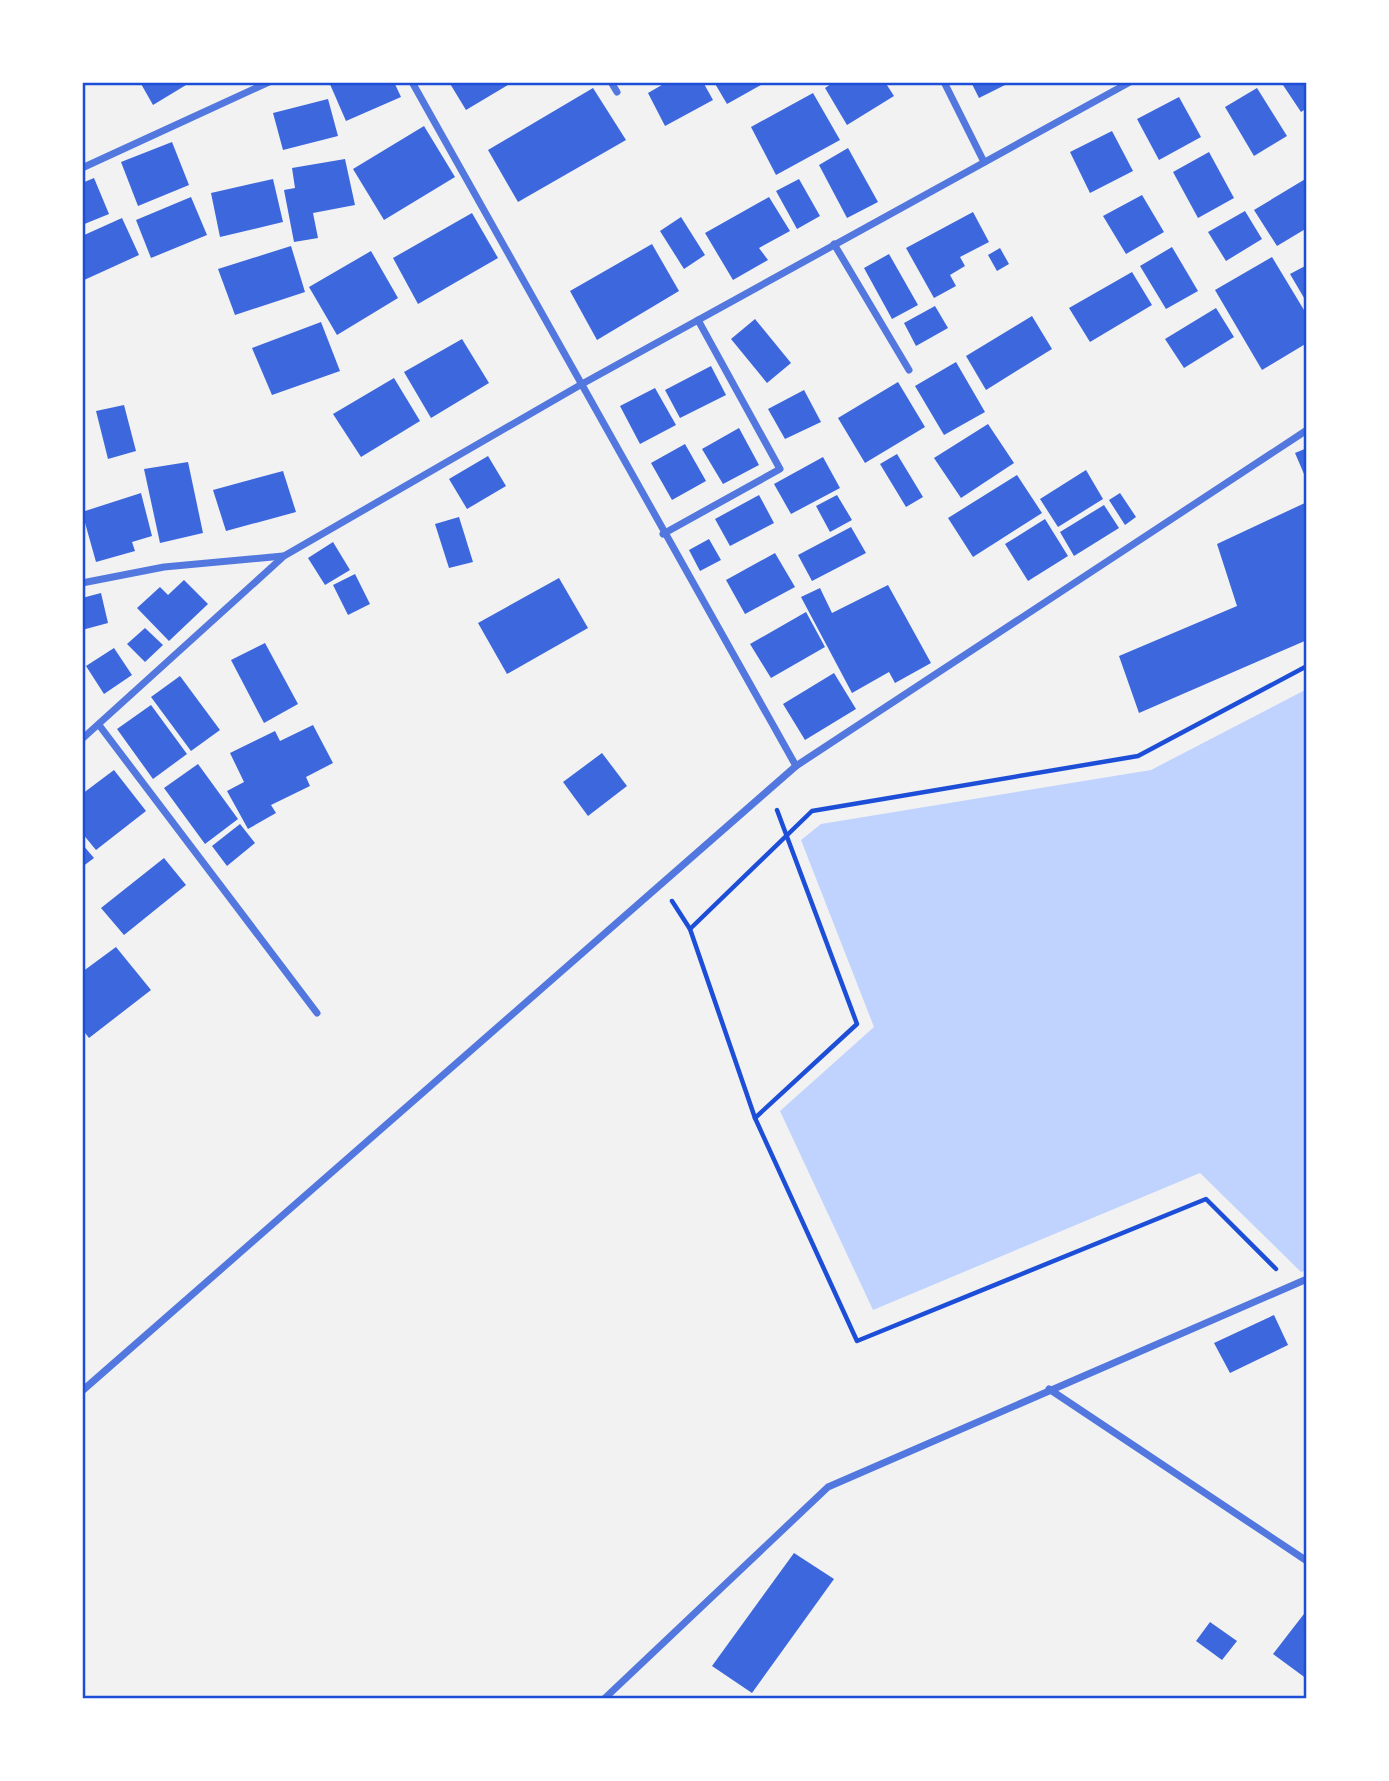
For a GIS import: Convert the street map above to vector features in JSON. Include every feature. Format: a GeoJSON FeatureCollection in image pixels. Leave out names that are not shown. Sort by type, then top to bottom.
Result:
{"type":"FeatureCollection","features":[{"type":"Feature","properties":{"kind":"street"},"geometry":{"type":"LineString","coordinates":[[82,168],[269,82]]}},
{"type":"Feature","properties":{"kind":"street"},"geometry":{"type":"LineString","coordinates":[[412,82],[663,534],[796,766]]}},
{"type":"Feature","properties":{"kind":"street"},"geometry":{"type":"LineString","coordinates":[[611,82],[617,92]]}},
{"type":"Feature","properties":{"kind":"street"},"geometry":{"type":"LineString","coordinates":[[944,82],[984,162]]}},
{"type":"Feature","properties":{"kind":"street"},"geometry":{"type":"LineString","coordinates":[[82,739],[284,556],[582,384],[1130,82]]}},
{"type":"Feature","properties":{"kind":"street"},"geometry":{"type":"LineString","coordinates":[[834,244],[909,370]]}},
{"type":"Feature","properties":{"kind":"street"},"geometry":{"type":"LineString","coordinates":[[663,534],[780,469],[698,320]]}},
{"type":"Feature","properties":{"kind":"street"},"geometry":{"type":"LineString","coordinates":[[82,1391],[796,766],[1307,430]]}},
{"type":"Feature","properties":{"kind":"street"},"geometry":{"type":"LineString","coordinates":[[82,583],[164,567],[284,556]]}},
{"type":"Feature","properties":{"kind":"street"},"geometry":{"type":"LineString","coordinates":[[99,725],[317,1013]]}},
{"type":"Feature","properties":{"kind":"street"},"geometry":{"type":"LineString","coordinates":[[604,1699],[828,1487],[1307,1279]]}},
{"type":"Feature","properties":{"kind":"street"},"geometry":{"type":"LineString","coordinates":[[1049,1389],[1307,1561]]}},
{"type":"Feature","properties":{"kind":"path"},"geometry":{"type":"LineString","coordinates":[[690,929],[812,811],[1138,756],[1307,666]]}},
{"type":"Feature","properties":{"kind":"path"},"geometry":{"type":"LineString","coordinates":[[755,1118],[857,1024],[770,788]]}},
{"type":"Feature","properties":{"kind":"path"},"geometry":{"type":"LineString","coordinates":[[661,882],[690,929],[755,1118],[857,1341],[1206,1199],[1291,1284]]}},
{"type":"Feature","properties":{"kind":"water"},"geometry":{"type":"Polygon","coordinates":[[[1307,689],[1307,1270],[1301,1272],[1200,1173],[873,1310],[780,1111],[874,1027],[801,840],[821,824],[1151,770],[1307,689]]]}},
{"type":"Feature","properties":{"kind":"building"},"geometry":{"type":"Polygon","coordinates":[[[140,82],[191,82],[153,105],[140,82]]]}},
{"type":"Feature","properties":{"kind":"building"},"geometry":{"type":"Polygon","coordinates":[[[329,82],[394,82],[401,97],[346,121],[329,82]]]}},
{"type":"Feature","properties":{"kind":"building"},"geometry":{"type":"Polygon","coordinates":[[[449,82],[513,82],[466,110],[449,82]]]}},
{"type":"Feature","properties":{"kind":"building"},"geometry":{"type":"Polygon","coordinates":[[[667,82],[703,82],[713,100],[665,126],[648,93],[667,82]]]}},
{"type":"Feature","properties":{"kind":"building"},"geometry":{"type":"Polygon","coordinates":[[[714,82],[766,82],[727,104],[714,82]]]}},
{"type":"Feature","properties":{"kind":"building"},"geometry":{"type":"Polygon","coordinates":[[[834,82],[885,82],[894,96],[847,125],[825,88],[834,82]]]}},
{"type":"Feature","properties":{"kind":"building"},"geometry":{"type":"Polygon","coordinates":[[[971,82],[1011,82],[979,98],[971,82]]]}},
{"type":"Feature","properties":{"kind":"building"},"geometry":{"type":"Polygon","coordinates":[[[1281,82],[1307,82],[1307,108],[1301,112],[1281,82]]]}},
{"type":"Feature","properties":{"kind":"building"},"geometry":{"type":"Polygon","coordinates":[[[593,88],[626,140],[518,202],[488,150],[593,88]]]}},
{"type":"Feature","properties":{"kind":"building"},"geometry":{"type":"Polygon","coordinates":[[[1257,88],[1287,136],[1254,156],[1225,107],[1257,88]]]}},
{"type":"Feature","properties":{"kind":"building"},"geometry":{"type":"Polygon","coordinates":[[[813,93],[840,140],[776,175],[751,127],[813,93]]]}},
{"type":"Feature","properties":{"kind":"building"},"geometry":{"type":"Polygon","coordinates":[[[1179,97],[1201,137],[1159,160],[1137,119],[1179,97]]]}},
{"type":"Feature","properties":{"kind":"building"},"geometry":{"type":"Polygon","coordinates":[[[328,99],[338,136],[283,150],[273,113],[328,99]]]}},
{"type":"Feature","properties":{"kind":"building"},"geometry":{"type":"Polygon","coordinates":[[[424,126],[455,177],[384,220],[353,169],[424,126]]]}},
{"type":"Feature","properties":{"kind":"building"},"geometry":{"type":"Polygon","coordinates":[[[1112,131],[1133,171],[1090,193],[1070,152],[1112,131]]]}},
{"type":"Feature","properties":{"kind":"building"},"geometry":{"type":"Polygon","coordinates":[[[172,142],[189,185],[138,206],[121,162],[172,142]]]}},
{"type":"Feature","properties":{"kind":"building"},"geometry":{"type":"Polygon","coordinates":[[[848,148],[878,202],[847,218],[819,165],[848,148]]]}},
{"type":"Feature","properties":{"kind":"building"},"geometry":{"type":"Polygon","coordinates":[[[1209,152],[1234,198],[1198,218],[1173,172],[1209,152]]]}},
{"type":"Feature","properties":{"kind":"building"},"geometry":{"type":"Polygon","coordinates":[[[345,159],[355,205],[313,213],[318,238],[294,242],[284,190],[295,188],[292,168],[345,159]]]}},
{"type":"Feature","properties":{"kind":"building"},"geometry":{"type":"Polygon","coordinates":[[[94,178],[109,214],[82,225],[82,183],[94,178]]]}},
{"type":"Feature","properties":{"kind":"building"},"geometry":{"type":"Polygon","coordinates":[[[1307,178],[1307,228],[1277,246],[1254,210],[1307,178]]]}},
{"type":"Feature","properties":{"kind":"building"},"geometry":{"type":"Polygon","coordinates":[[[273,179],[283,222],[220,237],[211,193],[273,179]]]}},
{"type":"Feature","properties":{"kind":"building"},"geometry":{"type":"Polygon","coordinates":[[[799,179],[820,216],[797,229],[776,191],[799,179]]]}},
{"type":"Feature","properties":{"kind":"building"},"geometry":{"type":"Polygon","coordinates":[[[1142,195],[1164,232],[1126,254],[1103,216],[1142,195]]]}},
{"type":"Feature","properties":{"kind":"building"},"geometry":{"type":"Polygon","coordinates":[[[191,197],[207,235],[151,258],[136,220],[191,197]]]}},
{"type":"Feature","properties":{"kind":"building"},"geometry":{"type":"Polygon","coordinates":[[[769,197],[790,231],[759,248],[768,260],[733,280],[705,233],[769,197]]]}},
{"type":"Feature","properties":{"kind":"building"},"geometry":{"type":"Polygon","coordinates":[[[1245,211],[1262,239],[1226,261],[1208,232],[1245,211]]]}},
{"type":"Feature","properties":{"kind":"building"},"geometry":{"type":"Polygon","coordinates":[[[973,212],[989,242],[960,257],[965,266],[950,275],[956,286],[934,298],[906,248],[973,212]]]}},
{"type":"Feature","properties":{"kind":"building"},"geometry":{"type":"Polygon","coordinates":[[[472,213],[498,258],[418,304],[393,258],[472,213]]]}},
{"type":"Feature","properties":{"kind":"building"},"geometry":{"type":"Polygon","coordinates":[[[681,217],[705,255],[684,269],[660,231],[681,217]]]}},
{"type":"Feature","properties":{"kind":"building"},"geometry":{"type":"Polygon","coordinates":[[[122,218],[139,255],[82,281],[82,236],[122,218]]]}},
{"type":"Feature","properties":{"kind":"building"},"geometry":{"type":"Polygon","coordinates":[[[652,244],[679,291],[597,340],[570,291],[652,244]]]}},
{"type":"Feature","properties":{"kind":"building"},"geometry":{"type":"Polygon","coordinates":[[[291,246],[305,292],[235,315],[218,269],[291,246]]]}},
{"type":"Feature","properties":{"kind":"building"},"geometry":{"type":"Polygon","coordinates":[[[1172,247],[1198,291],[1166,309],[1140,266],[1172,247]]]}},
{"type":"Feature","properties":{"kind":"building"},"geometry":{"type":"Polygon","coordinates":[[[1000,248],[1009,264],[997,271],[988,255],[1000,248]]]}},
{"type":"Feature","properties":{"kind":"building"},"geometry":{"type":"Polygon","coordinates":[[[371,251],[398,298],[337,335],[309,287],[371,251]]]}},
{"type":"Feature","properties":{"kind":"building"},"geometry":{"type":"Polygon","coordinates":[[[889,254],[918,305],[892,319],[864,268],[889,254]]]}},
{"type":"Feature","properties":{"kind":"building"},"geometry":{"type":"Polygon","coordinates":[[[1272,257],[1307,315],[1307,343],[1262,370],[1215,290],[1272,257]]]}},
{"type":"Feature","properties":{"kind":"building"},"geometry":{"type":"Polygon","coordinates":[[[1307,265],[1307,303],[1290,274],[1307,265]]]}},
{"type":"Feature","properties":{"kind":"building"},"geometry":{"type":"Polygon","coordinates":[[[1132,272],[1152,305],[1090,342],[1069,308],[1132,272]]]}},
{"type":"Feature","properties":{"kind":"building"},"geometry":{"type":"Polygon","coordinates":[[[935,306],[948,328],[916,346],[904,323],[935,306]]]}},
{"type":"Feature","properties":{"kind":"building"},"geometry":{"type":"Polygon","coordinates":[[[1216,308],[1234,337],[1184,368],[1165,339],[1216,308]]]}},
{"type":"Feature","properties":{"kind":"building"},"geometry":{"type":"Polygon","coordinates":[[[1032,316],[1052,349],[986,390],[966,356],[1032,316]]]}},
{"type":"Feature","properties":{"kind":"building"},"geometry":{"type":"Polygon","coordinates":[[[755,319],[791,363],[767,383],[731,339],[755,319]]]}},
{"type":"Feature","properties":{"kind":"building"},"geometry":{"type":"Polygon","coordinates":[[[321,322],[340,371],[272,395],[252,348],[321,322]]]}},
{"type":"Feature","properties":{"kind":"building"},"geometry":{"type":"Polygon","coordinates":[[[462,339],[489,383],[431,418],[404,372],[462,339]]]}},
{"type":"Feature","properties":{"kind":"building"},"geometry":{"type":"Polygon","coordinates":[[[956,362],[985,412],[944,435],[915,386],[956,362]]]}},
{"type":"Feature","properties":{"kind":"building"},"geometry":{"type":"Polygon","coordinates":[[[711,366],[726,395],[680,418],[665,390],[711,366]]]}},
{"type":"Feature","properties":{"kind":"building"},"geometry":{"type":"Polygon","coordinates":[[[394,378],[420,421],[361,457],[333,414],[394,378]]]}},
{"type":"Feature","properties":{"kind":"building"},"geometry":{"type":"Polygon","coordinates":[[[898,382],[925,427],[865,463],[838,418],[898,382]]]}},
{"type":"Feature","properties":{"kind":"building"},"geometry":{"type":"Polygon","coordinates":[[[655,388],[676,425],[640,444],[620,406],[655,388]]]}},
{"type":"Feature","properties":{"kind":"building"},"geometry":{"type":"Polygon","coordinates":[[[804,390],[821,422],[785,439],[768,409],[804,390]]]}},
{"type":"Feature","properties":{"kind":"building"},"geometry":{"type":"Polygon","coordinates":[[[124,405],[136,451],[108,459],[96,411],[124,405]]]}},
{"type":"Feature","properties":{"kind":"building"},"geometry":{"type":"Polygon","coordinates":[[[988,424],[1014,463],[961,498],[934,458],[988,424]]]}},
{"type":"Feature","properties":{"kind":"building"},"geometry":{"type":"Polygon","coordinates":[[[739,428],[759,465],[723,484],[702,449],[739,428]]]}},
{"type":"Feature","properties":{"kind":"building"},"geometry":{"type":"Polygon","coordinates":[[[685,444],[706,481],[672,500],[651,463],[685,444]]]}},
{"type":"Feature","properties":{"kind":"building"},"geometry":{"type":"Polygon","coordinates":[[[1307,448],[1307,481],[1295,453],[1307,448]]]}},
{"type":"Feature","properties":{"kind":"building"},"geometry":{"type":"Polygon","coordinates":[[[897,454],[923,497],[906,507],[880,464],[897,454]]]}},
{"type":"Feature","properties":{"kind":"building"},"geometry":{"type":"Polygon","coordinates":[[[488,456],[506,486],[467,509],[449,479],[488,456]]]}},
{"type":"Feature","properties":{"kind":"building"},"geometry":{"type":"Polygon","coordinates":[[[823,457],[840,488],[791,514],[774,484],[823,457]]]}},
{"type":"Feature","properties":{"kind":"building"},"geometry":{"type":"Polygon","coordinates":[[[188,462],[203,533],[160,543],[144,469],[188,462]]]}},
{"type":"Feature","properties":{"kind":"building"},"geometry":{"type":"Polygon","coordinates":[[[1086,470],[1103,499],[1058,527],[1040,499],[1086,470]]]}},
{"type":"Feature","properties":{"kind":"building"},"geometry":{"type":"Polygon","coordinates":[[[283,471],[296,512],[226,531],[213,490],[283,471]]]}},
{"type":"Feature","properties":{"kind":"building"},"geometry":{"type":"Polygon","coordinates":[[[1017,475],[1042,513],[973,557],[948,518],[1017,475]]]}},
{"type":"Feature","properties":{"kind":"building"},"geometry":{"type":"Polygon","coordinates":[[[141,493],[152,536],[132,542],[135,551],[96,562],[82,512],[141,493]]]}},
{"type":"Feature","properties":{"kind":"building"},"geometry":{"type":"Polygon","coordinates":[[[1120,493],[1136,517],[1125,525],[1109,500],[1120,493]]]}},
{"type":"Feature","properties":{"kind":"building"},"geometry":{"type":"Polygon","coordinates":[[[759,495],[774,523],[730,546],[715,519],[759,495]]]}},
{"type":"Feature","properties":{"kind":"building"},"geometry":{"type":"Polygon","coordinates":[[[837,495],[852,520],[830,532],[816,506],[837,495]]]}},
{"type":"Feature","properties":{"kind":"building"},"geometry":{"type":"Polygon","coordinates":[[[1307,502],[1307,640],[1139,713],[1119,656],[1237,606],[1217,544],[1307,502]]]}},
{"type":"Feature","properties":{"kind":"building"},"geometry":{"type":"Polygon","coordinates":[[[1104,505],[1119,528],[1074,556],[1060,532],[1104,505]]]}},
{"type":"Feature","properties":{"kind":"building"},"geometry":{"type":"Polygon","coordinates":[[[459,517],[473,562],[449,568],[435,524],[459,517]]]}},
{"type":"Feature","properties":{"kind":"building"},"geometry":{"type":"Polygon","coordinates":[[[1045,519],[1068,556],[1028,581],[1005,544],[1045,519]]]}},
{"type":"Feature","properties":{"kind":"building"},"geometry":{"type":"Polygon","coordinates":[[[851,527],[866,553],[812,581],[798,555],[851,527]]]}},
{"type":"Feature","properties":{"kind":"building"},"geometry":{"type":"Polygon","coordinates":[[[709,539],[721,560],[700,571],[689,550],[709,539]]]}},
{"type":"Feature","properties":{"kind":"building"},"geometry":{"type":"Polygon","coordinates":[[[333,542],[350,570],[325,585],[308,558],[333,542]]]}},
{"type":"Feature","properties":{"kind":"building"},"geometry":{"type":"Polygon","coordinates":[[[775,553],[795,587],[745,614],[726,580],[775,553]]]}},
{"type":"Feature","properties":{"kind":"building"},"geometry":{"type":"Polygon","coordinates":[[[355,574],[370,604],[348,615],[333,585],[355,574]]]}},
{"type":"Feature","properties":{"kind":"building"},"geometry":{"type":"Polygon","coordinates":[[[559,578],[588,628],[507,674],[478,623],[559,578]]]}},
{"type":"Feature","properties":{"kind":"building"},"geometry":{"type":"Polygon","coordinates":[[[184,580],[208,604],[169,641],[137,608],[160,587],[168,595],[184,580]]]}},
{"type":"Feature","properties":{"kind":"building"},"geometry":{"type":"Polygon","coordinates":[[[888,585],[931,663],[895,683],[889,672],[852,693],[801,597],[820,588],[832,613],[888,585]]]}},
{"type":"Feature","properties":{"kind":"building"},"geometry":{"type":"Polygon","coordinates":[[[101,593],[108,623],[82,630],[82,598],[101,593]]]}},
{"type":"Feature","properties":{"kind":"building"},"geometry":{"type":"Polygon","coordinates":[[[806,612],[825,647],[771,678],[750,644],[806,612]]]}},
{"type":"Feature","properties":{"kind":"building"},"geometry":{"type":"Polygon","coordinates":[[[145,628],[163,645],[145,662],[127,644],[145,628]]]}},
{"type":"Feature","properties":{"kind":"building"},"geometry":{"type":"Polygon","coordinates":[[[265,643],[298,704],[264,723],[231,660],[265,643]]]}},
{"type":"Feature","properties":{"kind":"building"},"geometry":{"type":"Polygon","coordinates":[[[114,648],[132,675],[104,694],[86,666],[114,648]]]}},
{"type":"Feature","properties":{"kind":"building"},"geometry":{"type":"Polygon","coordinates":[[[834,673],[856,709],[805,740],[783,704],[834,673]]]}},
{"type":"Feature","properties":{"kind":"building"},"geometry":{"type":"Polygon","coordinates":[[[180,676],[220,730],[191,751],[151,697],[180,676]]]}},
{"type":"Feature","properties":{"kind":"building"},"geometry":{"type":"Polygon","coordinates":[[[151,705],[187,754],[153,779],[117,729],[151,705]]]}},
{"type":"Feature","properties":{"kind":"building"},"geometry":{"type":"Polygon","coordinates":[[[313,725],[333,763],[306,777],[310,786],[271,805],[276,813],[248,829],[227,791],[244,782],[230,753],[275,731],[280,741],[313,725]]]}},
{"type":"Feature","properties":{"kind":"building"},"geometry":{"type":"Polygon","coordinates":[[[602,753],[627,786],[588,816],[563,782],[602,753]]]}},
{"type":"Feature","properties":{"kind":"building"},"geometry":{"type":"Polygon","coordinates":[[[198,764],[238,819],[205,844],[164,788],[198,764]]]}},
{"type":"Feature","properties":{"kind":"building"},"geometry":{"type":"Polygon","coordinates":[[[114,770],[146,811],[96,850],[82,833],[82,794],[114,770]]]}},
{"type":"Feature","properties":{"kind":"building"},"geometry":{"type":"Polygon","coordinates":[[[240,824],[255,843],[227,866],[212,846],[240,824]]]}},
{"type":"Feature","properties":{"kind":"building"},"geometry":{"type":"Polygon","coordinates":[[[82,844],[94,858],[82,867],[82,844]]]}},
{"type":"Feature","properties":{"kind":"building"},"geometry":{"type":"Polygon","coordinates":[[[164,858],[186,885],[124,935],[101,908],[164,858]]]}},
{"type":"Feature","properties":{"kind":"building"},"geometry":{"type":"Polygon","coordinates":[[[116,947],[151,990],[89,1038],[82,1029],[82,972],[116,947]]]}},
{"type":"Feature","properties":{"kind":"building"},"geometry":{"type":"Polygon","coordinates":[[[1274,1315],[1288,1345],[1230,1373],[1214,1343],[1274,1315]]]}},
{"type":"Feature","properties":{"kind":"building"},"geometry":{"type":"Polygon","coordinates":[[[794,1553],[834,1579],[752,1693],[712,1666],[794,1553]]]}},
{"type":"Feature","properties":{"kind":"building"},"geometry":{"type":"Polygon","coordinates":[[[1307,1610],[1307,1679],[1273,1654],[1307,1610]]]}},
{"type":"Feature","properties":{"kind":"building"},"geometry":{"type":"Polygon","coordinates":[[[1210,1622],[1237,1641],[1222,1660],[1196,1641],[1210,1622]]]}}]}
